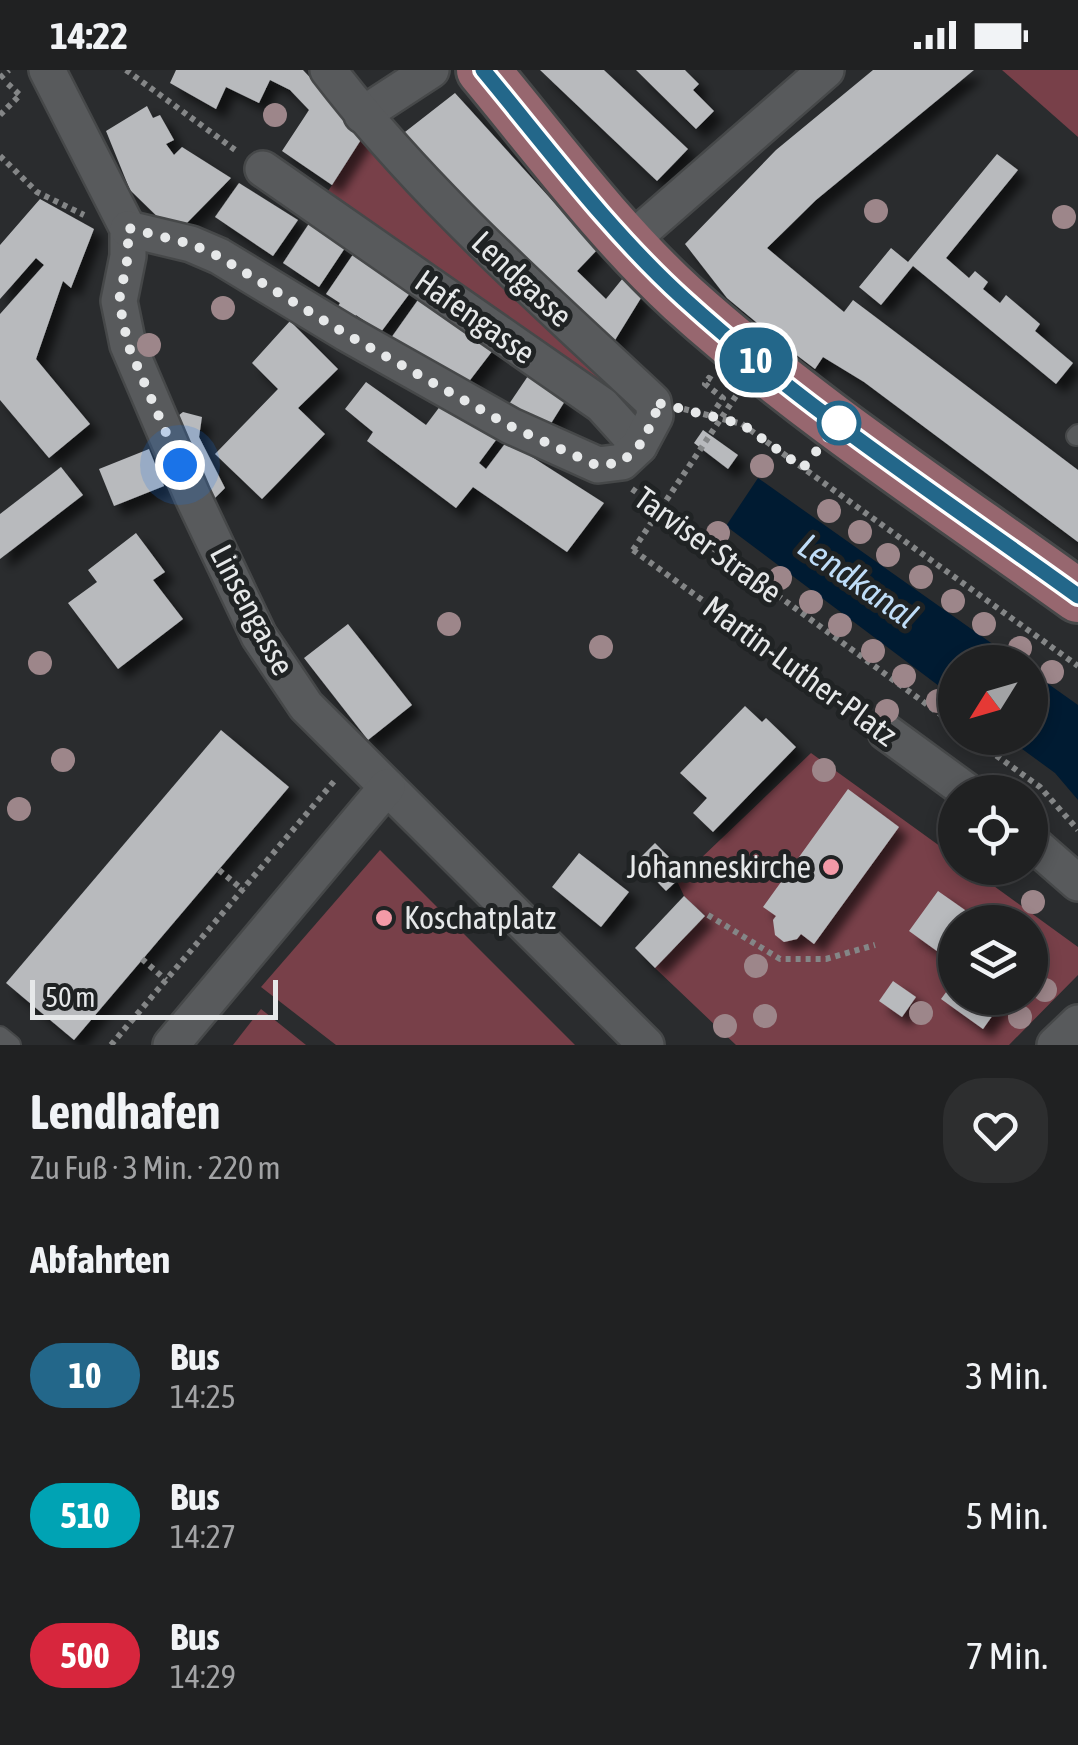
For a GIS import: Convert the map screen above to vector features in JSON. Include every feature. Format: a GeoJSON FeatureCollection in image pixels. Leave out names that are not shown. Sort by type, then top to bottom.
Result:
{"type":"FeatureCollection","features":[{"type":"Feature","properties":{"kind":"main road"},"geometry":{"type":"LineString","coordinates":[[483,70],[680,296],[748,354],[1078,596]]}},
{"type":"Feature","properties":{"kind":"street","name":"Lendgasse"},"geometry":{"type":"LineString","coordinates":[[328,70],[362,115],[478,240],[654,402]]}},
{"type":"Feature","properties":{"kind":"street"},"geometry":{"type":"LineString","coordinates":[[362,115],[431,70]]}},
{"type":"Feature","properties":{"kind":"street"},"geometry":{"type":"LineString","coordinates":[[629,242],[826,70]]}},
{"type":"Feature","properties":{"kind":"street"},"geometry":{"type":"LineString","coordinates":[[39,81],[128,228],[191,244],[218,256],[346,334],[510,426],[598,466],[622,462],[639,446],[656,416],[654,402]]}},
{"type":"Feature","properties":{"kind":"street","name":"Hafengasse"},"geometry":{"type":"LineString","coordinates":[[263,170],[602,405],[639,446]]}},
{"type":"Feature","properties":{"kind":"street","name":"Linsengasse"},"geometry":{"type":"LineString","coordinates":[[128,228],[128,256],[119,301],[128,345],[192,495],[259,636],[306,706],[646,1045]]}},
{"type":"Feature","properties":{"kind":"street","name":"Martin-Luther-Platz"},"geometry":{"type":"LineString","coordinates":[[886,732],[945,775]]}},
{"type":"Feature","properties":{"kind":"street"},"geometry":{"type":"LineString","coordinates":[[171,1045],[386,788]]}},
{"type":"Feature","properties":{"kind":"street"},"geometry":{"type":"LineString","coordinates":[[1048,856],[1078,883]]}},
{"type":"Feature","properties":{"kind":"street"},"geometry":{"type":"LineString","coordinates":[[1055,1045],[1078,1022]]}},
{"type":"Feature","properties":{"kind":"lane"},"geometry":{"type":"LineString","coordinates":[[0,1036],[11,1045]]}},
{"type":"Feature","properties":{"kind":"path"},"geometry":{"type":"LineString","coordinates":[[0,78],[9,70]]}},
{"type":"Feature","properties":{"kind":"path"},"geometry":{"type":"LineString","coordinates":[[126,70],[263,170]]}},
{"type":"Feature","properties":{"kind":"path"},"geometry":{"type":"LineString","coordinates":[[0,116],[39,81]]}},
{"type":"Feature","properties":{"kind":"path"},"geometry":{"type":"LineString","coordinates":[[0,156],[36,192],[86,215]]}},
{"type":"Feature","properties":{"kind":"path","name":"Martin-Luther-Platz"},"geometry":{"type":"LineString","coordinates":[[710,416],[723,398],[705,384],[709,378],[737,395],[633,550],[886,732]]}},
{"type":"Feature","properties":{"kind":"path"},"geometry":{"type":"LineString","coordinates":[[654,402],[742,424],[1078,666]]}},
{"type":"Feature","properties":{"kind":"path","name":"Tarviser Straße"},"geometry":{"type":"LineString","coordinates":[[598,466],[938,713]]}},
{"type":"Feature","properties":{"kind":"path"},"geometry":{"type":"LineString","coordinates":[[996,755],[1040,787],[1078,830]]}},
{"type":"Feature","properties":{"kind":"path"},"geometry":{"type":"LineString","coordinates":[[111,1045],[336,778]]}},
{"type":"Feature","properties":{"kind":"path"},"geometry":{"type":"LineString","coordinates":[[219,870],[243,890]]}},
{"type":"Feature","properties":{"kind":"path"},"geometry":{"type":"LineString","coordinates":[[708,915],[780,958],[826,960],[875,945]]}},
{"type":"Feature","properties":{"kind":"path"},"geometry":{"type":"LineString","coordinates":[[142,960],[166,980]]}},
{"type":"Feature","properties":{"kind":"shaded area"},"geometry":{"type":"Polygon","coordinates":[[[1002,70],[1078,70],[1078,137],[1002,70]]]}},
{"type":"Feature","properties":{"kind":"shaded area"},"geometry":{"type":"Polygon","coordinates":[[[364,135],[630,399],[624,409],[323,199],[364,135]]]}},
{"type":"Feature","properties":{"kind":"shaded area"},"geometry":{"type":"Polygon","coordinates":[[[811,753],[938,845],[938,885],[992,885],[1020,905],[938,905],[938,1015],[1039,1015],[1009,1045],[736,1045],[655,968],[705,916],[684,896],[677,881],[811,753]]]}},
{"type":"Feature","properties":{"kind":"shaded area","name":"Koschatplatz"},"geometry":{"type":"Polygon","coordinates":[[[380,850],[575,1045],[336,1045],[261,987],[380,850]]]}},
{"type":"Feature","properties":{"kind":"shaded area"},"geometry":{"type":"Polygon","coordinates":[[[1048,925],[1078,947],[1078,975],[1048,1005],[1048,925]]]}},
{"type":"Feature","properties":{"kind":"shaded area"},"geometry":{"type":"Polygon","coordinates":[[[261,1009],[306,1045],[233,1045],[261,1009]]]}},
{"type":"Feature","properties":{"kind":"water","name":"Lendkanal"},"geometry":{"type":"Polygon","coordinates":[[[758,478],[994,645],[938,645],[938,685],[726,526],[758,478]]]}},
{"type":"Feature","properties":{"kind":"water"},"geometry":{"type":"Polygon","coordinates":[[[1048,684],[1078,705],[1078,800],[1055,773],[1030,755],[1048,755],[1048,684]]]}},
{"type":"Feature","properties":{"kind":"building"},"geometry":{"type":"Polygon","coordinates":[[[176,70],[303,70],[364,135],[332,185],[282,151],[309,110],[290,90],[270,80],[259,103],[226,87],[216,109],[170,83],[176,70]]]}},
{"type":"Feature","properties":{"kind":"building"},"geometry":{"type":"Polygon","coordinates":[[[540,70],[604,70],[688,149],[657,181],[540,70]]]}},
{"type":"Feature","properties":{"kind":"building"},"geometry":{"type":"Polygon","coordinates":[[[636,70],[685,70],[699,84],[693,90],[714,111],[696,129],[636,70]]]}},
{"type":"Feature","properties":{"kind":"building"},"geometry":{"type":"Polygon","coordinates":[[[873,70],[974,70],[816,200],[767,248],[844,312],[853,300],[1078,470],[1078,542],[864,382],[823,357],[815,369],[727,298],[685,244],[776,150],[873,70]]]}},
{"type":"Feature","properties":{"kind":"building"},"geometry":{"type":"Polygon","coordinates":[[[455,93],[597,250],[577,271],[606,299],[623,278],[641,298],[612,345],[396,139],[455,93]]]}},
{"type":"Feature","properties":{"kind":"building"},"geometry":{"type":"Polygon","coordinates":[[[147,106],[153,118],[160,115],[174,140],[166,144],[174,155],[182,147],[231,178],[182,228],[165,224],[130,190],[106,131],[147,106]]]}},
{"type":"Feature","properties":{"kind":"building"},"geometry":{"type":"Polygon","coordinates":[[[997,154],[1018,170],[946,258],[969,278],[975,271],[988,282],[983,289],[1000,303],[1006,295],[1040,324],[1035,331],[1073,363],[1056,384],[913,266],[881,305],[859,287],[891,248],[908,262],[997,154]]]}},
{"type":"Feature","properties":{"kind":"building"},"geometry":{"type":"Polygon","coordinates":[[[239,183],[298,220],[273,256],[215,217],[239,183]]]}},
{"type":"Feature","properties":{"kind":"building"},"geometry":{"type":"Polygon","coordinates":[[[40,199],[94,229],[71,288],[63,281],[36,359],[90,424],[49,458],[0,400],[0,314],[44,265],[36,258],[0,299],[0,245],[40,199]]]}},
{"type":"Feature","properties":{"kind":"building"},"geometry":{"type":"Polygon","coordinates":[[[310,222],[347,245],[319,287],[283,263],[310,222]]]}},
{"type":"Feature","properties":{"kind":"building"},"geometry":{"type":"Polygon","coordinates":[[[356,250],[413,289],[381,332],[356,315],[351,322],[335,311],[340,303],[326,294],[356,250]]]}},
{"type":"Feature","properties":{"kind":"building"},"geometry":{"type":"Polygon","coordinates":[[[425,290],[500,341],[464,388],[391,338],[425,290]]]}},
{"type":"Feature","properties":{"kind":"building"},"geometry":{"type":"Polygon","coordinates":[[[290,321],[338,369],[298,408],[325,434],[262,499],[215,454],[278,389],[252,363],[290,321]]]}},
{"type":"Feature","properties":{"kind":"building"},"geometry":{"type":"Polygon","coordinates":[[[528,376],[565,401],[550,425],[507,407],[528,376]]]}},
{"type":"Feature","properties":{"kind":"building"},"geometry":{"type":"Polygon","coordinates":[[[366,382],[426,425],[447,397],[499,436],[479,463],[486,469],[507,441],[604,503],[567,552],[473,487],[456,508],[367,441],[373,432],[345,409],[366,382]]]}},
{"type":"Feature","properties":{"kind":"building"},"geometry":{"type":"Polygon","coordinates":[[[183,412],[202,417],[199,437],[225,488],[213,500],[174,419],[183,412]]]}},
{"type":"Feature","properties":{"kind":"building"},"geometry":{"type":"Polygon","coordinates":[[[703,430],[738,455],[728,469],[694,443],[703,430]]]}},
{"type":"Feature","properties":{"kind":"building"},"geometry":{"type":"Polygon","coordinates":[[[149,449],[164,486],[114,506],[99,469],[149,449]]]}},
{"type":"Feature","properties":{"kind":"building"},"geometry":{"type":"Polygon","coordinates":[[[61,467],[83,495],[0,559],[0,514],[61,467]]]}},
{"type":"Feature","properties":{"kind":"building"},"geometry":{"type":"Polygon","coordinates":[[[136,533],[165,572],[153,580],[183,619],[118,669],[68,603],[97,582],[88,570],[136,533]]]}},
{"type":"Feature","properties":{"kind":"building"},"geometry":{"type":"Polygon","coordinates":[[[348,624],[412,705],[368,740],[304,658],[348,624]]]}},
{"type":"Feature","properties":{"kind":"building"},"geometry":{"type":"Polygon","coordinates":[[[745,706],[762,722],[766,718],[796,747],[713,832],[693,813],[707,798],[680,773],[745,706]]]}},
{"type":"Feature","properties":{"kind":"building"},"geometry":{"type":"Polygon","coordinates":[[[221,730],[289,787],[74,1040],[6,983],[221,730]]]}},
{"type":"Feature","properties":{"kind":"building","name":"Johanneskirche"},"geometry":{"type":"Polygon","coordinates":[[[848,789],[899,827],[814,944],[801,934],[784,942],[775,935],[776,916],[763,907],[848,789]]]}},
{"type":"Feature","properties":{"kind":"building"},"geometry":{"type":"Polygon","coordinates":[[[655,843],[685,873],[666,891],[637,861],[655,843]]]}},
{"type":"Feature","properties":{"kind":"building"},"geometry":{"type":"Polygon","coordinates":[[[579,853],[629,892],[601,927],[552,887],[579,853]]]}},
{"type":"Feature","properties":{"kind":"building"},"geometry":{"type":"Polygon","coordinates":[[[938,891],[958,905],[938,905],[938,952],[909,931],[938,891]]]}},
{"type":"Feature","properties":{"kind":"building"},"geometry":{"type":"Polygon","coordinates":[[[684,896],[705,916],[655,968],[635,948],[684,896]]]}},
{"type":"Feature","properties":{"kind":"building"},"geometry":{"type":"Polygon","coordinates":[[[893,981],[916,997],[902,1017],[879,1001],[893,981]]]}},
{"type":"Feature","properties":{"kind":"building"},"geometry":{"type":"Polygon","coordinates":[[[963,1015],[993,1015],[983,1029],[963,1015]]]}},
{"type":"Feature","properties":{"kind":"bus line","name":"10"},"geometry":{"type":"LineString","coordinates":[[483,70],[589,198],[680,296],[834,420],[1078,596]]}},
{"type":"Feature","properties":{"kind":"place","name":"Johanneskirche"},"geometry":{"type":"Point","coordinates":[831,867]}},
{"type":"Feature","properties":{"kind":"place","name":"Koschatplatz"},"geometry":{"type":"Point","coordinates":[384,918]}},
{"type":"Feature","properties":{"kind":"route"},"geometry":{"type":"LineString","coordinates":[[180,465],[128,345],[119,301],[128,256],[128,228],[191,244],[218,256],[346,334],[510,426],[598,466],[622,462],[639,446],[656,416],[654,402],[742,424],[803,468],[839,423]]}}]}
